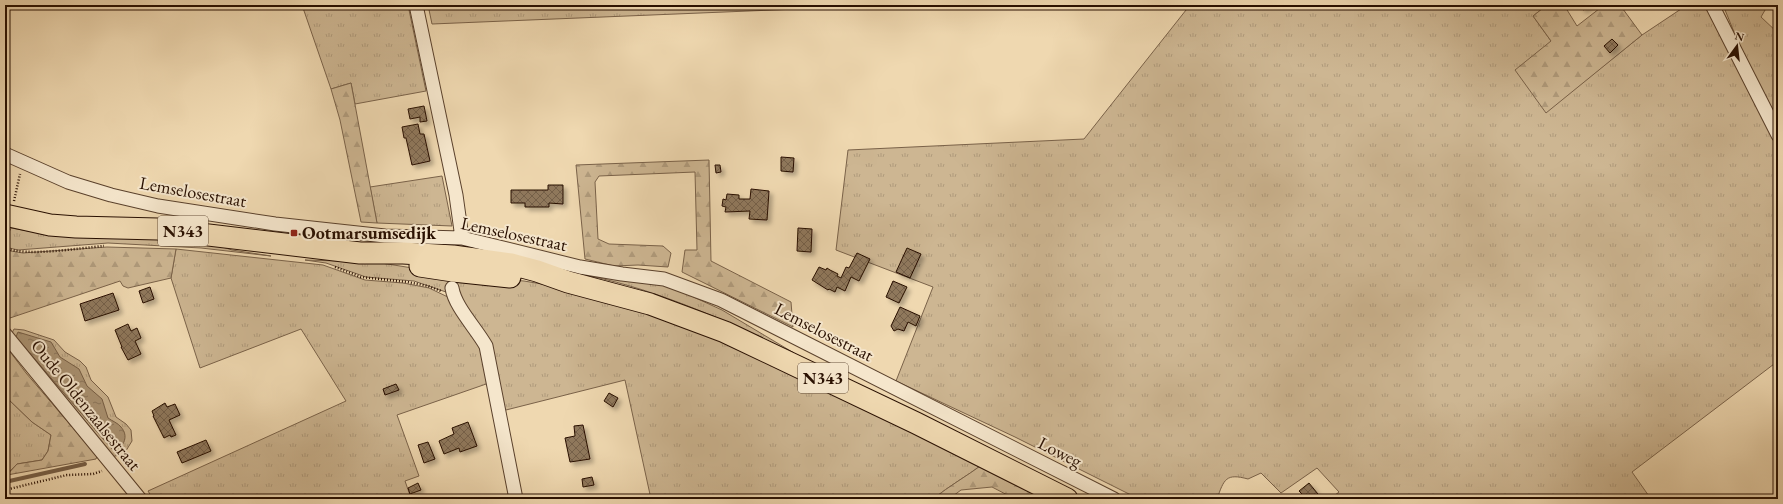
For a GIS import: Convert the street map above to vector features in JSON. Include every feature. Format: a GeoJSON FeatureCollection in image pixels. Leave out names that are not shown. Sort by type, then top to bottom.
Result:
{"type":"FeatureCollection","features":[{"type":"Feature","properties":{"kind":"main road","name":"N343"},"geometry":{"type":"LineString","coordinates":[[8,216],[76,227],[158,229],[360,253],[403,253],[471,258],[537,270],[568,282],[650,304],[725,332],[916,423],[1067,499]]}},
{"type":"Feature","properties":{"kind":"street"},"geometry":{"type":"LineString","coordinates":[[416,5],[456,195],[462,238]]}},
{"type":"Feature","properties":{"kind":"street"},"geometry":{"type":"LineString","coordinates":[[1712,5],[1778,135]]}},
{"type":"Feature","properties":{"kind":"street","name":"Lemselosestraat"},"geometry":{"type":"LineString","coordinates":[[5,154],[68,182],[111,195],[208,215],[385,236],[462,238],[580,267],[664,279],[678,283],[721,300],[989,436]]}},
{"type":"Feature","properties":{"kind":"street"},"geometry":{"type":"LineString","coordinates":[[453,291],[457,304],[486,346],[516,499]]}},
{"type":"Feature","properties":{"kind":"street","name":"Oude Oldenzaalsestraat"},"geometry":{"type":"LineString","coordinates":[[5,334],[140,499]]}},
{"type":"Feature","properties":{"kind":"street","name":"Loweg"},"geometry":{"type":"LineString","coordinates":[[989,436],[1114,499]]}},
{"type":"Feature","properties":{"kind":"path"},"geometry":{"type":"LineString","coordinates":[[8,216],[25,163]]}},
{"type":"Feature","properties":{"kind":"path"},"geometry":{"type":"LineString","coordinates":[[5,248],[18,252],[106,245]]}},
{"type":"Feature","properties":{"kind":"path"},"geometry":{"type":"LineString","coordinates":[[329,265],[361,277],[417,284],[453,291]]}},
{"type":"Feature","properties":{"kind":"path"},"geometry":{"type":"LineString","coordinates":[[5,490],[67,475],[93,474],[113,466]]}},
{"type":"Feature","properties":{"kind":"green space"},"geometry":{"type":"Polygon","coordinates":[[[302,5],[408,5],[426,91],[355,104],[351,83],[331,89],[302,5]]]}},
{"type":"Feature","properties":{"kind":"green space"},"geometry":{"type":"Polygon","coordinates":[[[428,5],[895,5],[432,24],[428,5]]]}},
{"type":"Feature","properties":{"kind":"green space"},"geometry":{"type":"Polygon","coordinates":[[[1190,5],[1547,5],[1533,16],[1551,41],[1546,112],[1642,35],[1687,5],[1706,5],[1728,51],[1778,146],[1778,361],[1632,472],[1651,499],[1330,499],[1339,492],[1317,468],[1281,493],[1261,473],[1248,479],[1241,477],[1230,477],[1224,482],[1217,499],[1139,499],[1015,437],[896,381],[933,287],[836,250],[848,150],[1084,139],[1190,5]]]}},
{"type":"Feature","properties":{"kind":"green space"},"geometry":{"type":"Polygon","coordinates":[[[1547,5],[1564,5],[1577,26],[1604,5],[1620,5],[1642,35],[1546,113],[1515,70],[1551,41],[1533,16],[1547,5]]]}},
{"type":"Feature","properties":{"kind":"green space"},"geometry":{"type":"Polygon","coordinates":[[[1723,5],[1768,5],[1761,17],[1778,33],[1778,120],[1743,54],[1723,5]]]}},
{"type":"Feature","properties":{"kind":"green space"},"geometry":{"type":"Polygon","coordinates":[[[351,83],[377,223],[361,222],[340,120],[331,89],[351,83]]]}},
{"type":"Feature","properties":{"kind":"green space"},"geometry":{"type":"Polygon","coordinates":[[[709,160],[711,261],[791,302],[793,327],[682,272],[685,250],[697,250],[695,172],[599,176],[595,182],[598,239],[609,244],[663,246],[671,253],[668,267],[638,265],[614,266],[585,259],[576,165],[709,160]]]}},
{"type":"Feature","properties":{"kind":"green space"},"geometry":{"type":"Polygon","coordinates":[[[442,176],[452,226],[377,223],[370,187],[442,176]]]}},
{"type":"Feature","properties":{"kind":"green space"},"geometry":{"type":"Polygon","coordinates":[[[11,228],[40,233],[201,240],[232,250],[271,256],[201,248],[108,243],[18,250],[5,247],[5,241],[11,228]]]}},
{"type":"Feature","properties":{"kind":"green space"},"geometry":{"type":"Polygon","coordinates":[[[107,247],[176,249],[171,278],[128,288],[123,286],[120,281],[7,319],[5,317],[5,250],[23,253],[107,247]]]}},
{"type":"Feature","properties":{"kind":"green space"},"geometry":{"type":"Polygon","coordinates":[[[176,249],[323,265],[365,280],[403,283],[429,288],[450,298],[480,342],[489,383],[397,415],[419,476],[405,481],[411,498],[153,499],[148,491],[346,401],[301,329],[200,368],[171,278],[176,249]]]}},
{"type":"Feature","properties":{"kind":"green space"},"geometry":{"type":"Polygon","coordinates":[[[305,260],[375,262],[450,274],[450,290],[446,292],[414,281],[366,277],[326,263],[305,260]]]}},
{"type":"Feature","properties":{"kind":"green space"},"geometry":{"type":"Polygon","coordinates":[[[455,275],[524,281],[571,289],[708,332],[983,464],[933,499],[651,499],[625,380],[502,411],[468,313],[455,283],[455,275]]]}},
{"type":"Feature","properties":{"kind":"green space"},"geometry":{"type":"Polygon","coordinates":[[[590,276],[664,285],[722,310],[794,353],[694,308],[617,282],[590,276]]]}},
{"type":"Feature","properties":{"kind":"green space"},"geometry":{"type":"Polygon","coordinates":[[[14,329],[24,330],[54,340],[65,352],[80,361],[86,367],[91,380],[108,397],[116,417],[126,424],[131,430],[132,441],[124,454],[111,457],[10,337],[14,329]]]}},
{"type":"Feature","properties":{"kind":"green space"},"geometry":{"type":"Polygon","coordinates":[[[5,345],[26,373],[97,456],[96,459],[7,475],[17,464],[42,460],[48,451],[51,435],[32,422],[5,396],[5,345]]]}},
{"type":"Feature","properties":{"kind":"green space"},"geometry":{"type":"Polygon","coordinates":[[[5,396],[32,422],[51,435],[48,451],[42,460],[17,464],[5,476],[5,396]]]}},
{"type":"Feature","properties":{"kind":"green space"},"geometry":{"type":"Polygon","coordinates":[[[983,464],[1054,499],[1015,499],[992,487],[961,490],[949,499],[933,499],[983,464]]]}},
{"type":"Feature","properties":{"kind":"water"},"geometry":{"type":"Polygon","coordinates":[[[18,332],[51,342],[60,357],[79,369],[87,386],[102,399],[108,418],[118,424],[125,434],[123,444],[118,450],[115,452],[104,440],[16,337],[18,332]]]}},
{"type":"Feature","properties":{"kind":"building"},"geometry":{"type":"Polygon","coordinates":[[[1580,5],[1592,5],[1583,10],[1580,5]]]}},
{"type":"Feature","properties":{"kind":"building"},"geometry":{"type":"Polygon","coordinates":[[[1612,39],[1618,45],[1610,53],[1604,46],[1612,39]]]}},
{"type":"Feature","properties":{"kind":"building"},"geometry":{"type":"Polygon","coordinates":[[[424,106],[427,121],[420,122],[420,117],[410,119],[408,109],[424,106]]]}},
{"type":"Feature","properties":{"kind":"building"},"geometry":{"type":"Polygon","coordinates":[[[418,124],[420,134],[424,134],[430,161],[412,165],[402,127],[418,124]]]}},
{"type":"Feature","properties":{"kind":"building"},"geometry":{"type":"Polygon","coordinates":[[[781,157],[794,158],[793,172],[781,171],[781,157]]]}},
{"type":"Feature","properties":{"kind":"building"},"geometry":{"type":"Polygon","coordinates":[[[715,165],[720,165],[721,172],[716,173],[715,165]]]}},
{"type":"Feature","properties":{"kind":"building"},"geometry":{"type":"Polygon","coordinates":[[[548,185],[563,185],[563,204],[549,203],[549,207],[525,207],[525,203],[511,203],[511,190],[548,190],[548,185]]]}},
{"type":"Feature","properties":{"kind":"building"},"geometry":{"type":"Polygon","coordinates":[[[751,189],[769,191],[767,220],[749,219],[750,211],[725,212],[726,207],[722,206],[723,199],[726,200],[727,194],[739,195],[739,199],[750,199],[751,189]]]}},
{"type":"Feature","properties":{"kind":"building"},"geometry":{"type":"Polygon","coordinates":[[[798,228],[812,229],[811,252],[797,251],[798,228]]]}},
{"type":"Feature","properties":{"kind":"building"},"geometry":{"type":"Polygon","coordinates":[[[907,248],[921,254],[910,278],[896,272],[907,248]]]}},
{"type":"Feature","properties":{"kind":"building"},"geometry":{"type":"Polygon","coordinates":[[[857,253],[870,259],[859,281],[851,277],[845,291],[837,287],[835,292],[829,289],[828,290],[812,280],[819,267],[826,270],[827,268],[838,274],[837,276],[841,278],[846,267],[849,268],[857,253]]]}},
{"type":"Feature","properties":{"kind":"building"},"geometry":{"type":"Polygon","coordinates":[[[893,281],[907,287],[899,303],[886,297],[893,281]]]}},
{"type":"Feature","properties":{"kind":"building"},"geometry":{"type":"Polygon","coordinates":[[[150,287],[154,299],[143,303],[139,291],[150,287]]]}},
{"type":"Feature","properties":{"kind":"building"},"geometry":{"type":"Polygon","coordinates":[[[113,293],[119,310],[85,321],[80,304],[113,293]]]}},
{"type":"Feature","properties":{"kind":"building"},"geometry":{"type":"Polygon","coordinates":[[[900,307],[920,316],[916,326],[908,322],[904,331],[898,329],[894,331],[891,326],[900,307]]]}},
{"type":"Feature","properties":{"kind":"building"},"geometry":{"type":"Polygon","coordinates":[[[128,324],[131,331],[137,328],[141,338],[135,341],[141,354],[128,360],[121,347],[115,330],[128,324]]]}},
{"type":"Feature","properties":{"kind":"building"},"geometry":{"type":"Polygon","coordinates":[[[396,384],[399,390],[385,395],[383,389],[396,384]]]}},
{"type":"Feature","properties":{"kind":"building"},"geometry":{"type":"Polygon","coordinates":[[[609,393],[618,398],[613,407],[604,401],[609,393]]]}},
{"type":"Feature","properties":{"kind":"building"},"geometry":{"type":"Polygon","coordinates":[[[165,403],[167,407],[175,404],[180,415],[169,420],[176,435],[171,437],[170,435],[164,438],[152,411],[165,403]]]}},
{"type":"Feature","properties":{"kind":"building"},"geometry":{"type":"Polygon","coordinates":[[[468,422],[477,446],[460,452],[459,448],[444,454],[439,441],[454,434],[452,428],[468,422]]]}},
{"type":"Feature","properties":{"kind":"building"},"geometry":{"type":"Polygon","coordinates":[[[583,425],[590,459],[570,462],[565,438],[575,436],[574,426],[583,425]]]}},
{"type":"Feature","properties":{"kind":"building"},"geometry":{"type":"Polygon","coordinates":[[[206,440],[211,451],[182,463],[177,452],[206,440]]]}},
{"type":"Feature","properties":{"kind":"building"},"geometry":{"type":"Polygon","coordinates":[[[428,442],[435,459],[424,463],[418,445],[428,442]]]}},
{"type":"Feature","properties":{"kind":"building"},"geometry":{"type":"Polygon","coordinates":[[[592,477],[594,485],[583,487],[582,479],[592,477]]]}},
{"type":"Feature","properties":{"kind":"building"},"geometry":{"type":"Polygon","coordinates":[[[418,483],[421,490],[410,494],[408,488],[418,483]]]}},
{"type":"Feature","properties":{"kind":"building"},"geometry":{"type":"Polygon","coordinates":[[[1309,483],[1322,499],[1295,499],[1302,494],[1299,491],[1309,483]]]}},
{"type":"Feature","properties":{"kind":"waterway"},"geometry":{"type":"LineString","coordinates":[[5,482],[85,464]]}},
{"type":"Feature","properties":{"kind":"place","name":"Ootmarsumsedijk"},"geometry":{"type":"Point","coordinates":[294,233]}}]}
